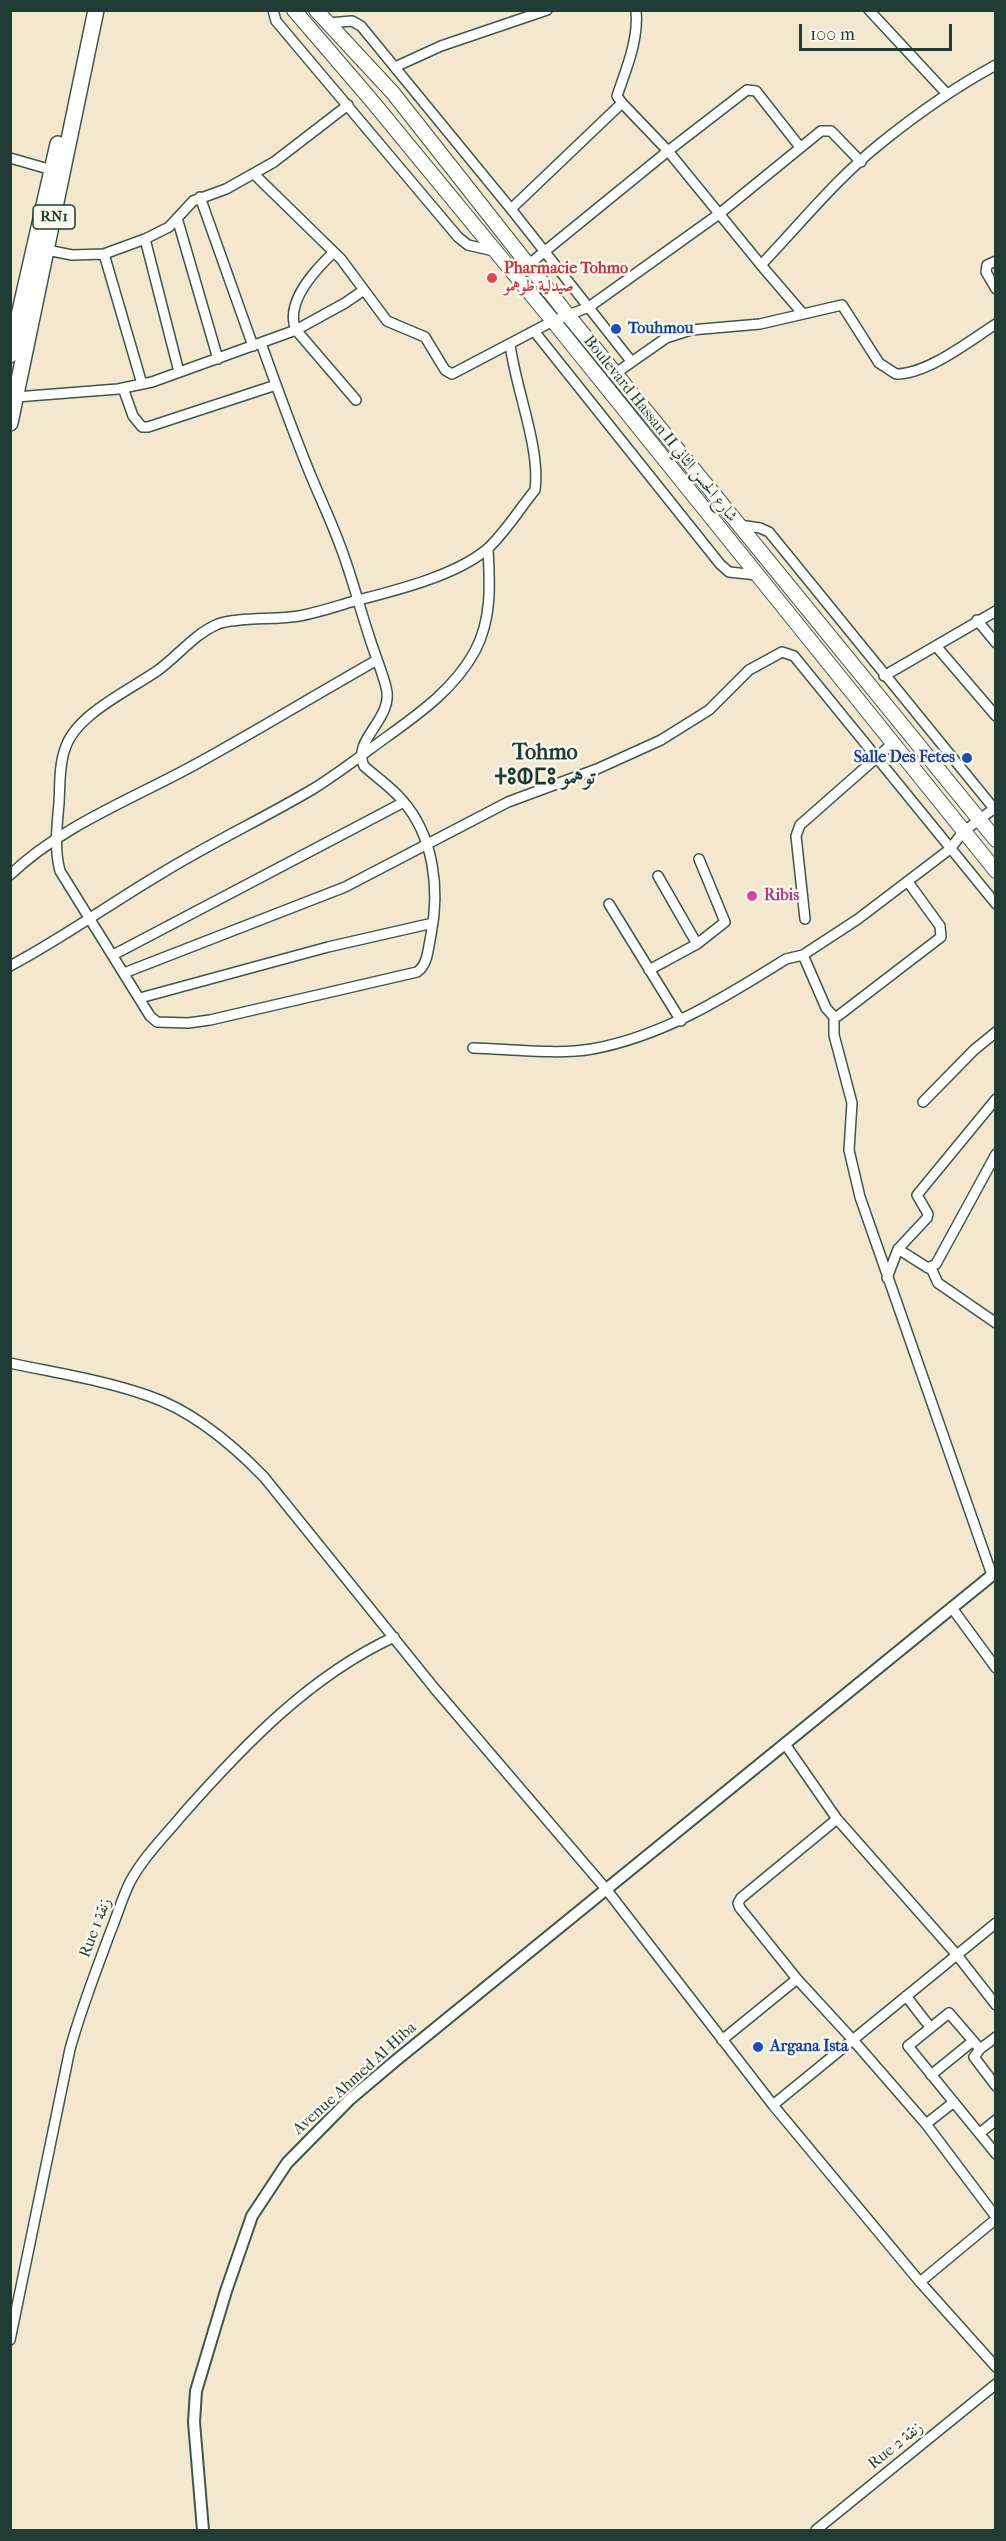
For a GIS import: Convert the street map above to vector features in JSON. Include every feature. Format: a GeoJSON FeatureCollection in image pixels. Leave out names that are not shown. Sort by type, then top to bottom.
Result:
{"type":"FeatureCollection","features":[{"type":"Feature","properties":{"kind":"highway","name":"RN1"},"geometry":{"type":"LineString","coordinates":[[10,355],[87,10]]}},
{"type":"Feature","properties":{"kind":"highway","name":"RN1"},"geometry":{"type":"LineString","coordinates":[[10,423],[96,10]]}},
{"type":"Feature","properties":{"kind":"main road","name":"Boulevard Hassan II شارع الحسن الثاني"},"geometry":{"type":"LineString","coordinates":[[294,10],[553,321],[996,871]]}},
{"type":"Feature","properties":{"kind":"main road","name":"Boulevard Hassan II شارع الحسن الثاني"},"geometry":{"type":"LineString","coordinates":[[316,10],[393,93],[567,314],[996,840]]}},
{"type":"Feature","properties":{"kind":"street"},"geometry":{"type":"LineString","coordinates":[[273,10],[276,21],[458,237],[468,245],[494,251]]}},
{"type":"Feature","properties":{"kind":"street"},"geometry":{"type":"LineString","coordinates":[[395,67],[441,46],[547,10]]}},
{"type":"Feature","properties":{"kind":"street"},"geometry":{"type":"LineString","coordinates":[[636,10],[633,48],[617,96],[668,151],[803,314]]}},
{"type":"Feature","properties":{"kind":"street"},"geometry":{"type":"LineString","coordinates":[[869,10],[947,94]]}},
{"type":"Feature","properties":{"kind":"street"},"geometry":{"type":"LineString","coordinates":[[329,23],[345,20],[357,24],[511,209],[631,361]]}},
{"type":"Feature","properties":{"kind":"street"},"geometry":{"type":"LineString","coordinates":[[761,264],[880,143],[947,94],[996,65]]}},
{"type":"Feature","properties":{"kind":"street"},"geometry":{"type":"LineString","coordinates":[[528,265],[747,90],[756,91],[800,147]]}},
{"type":"Feature","properties":{"kind":"street"},"geometry":{"type":"LineString","coordinates":[[511,209],[622,104]]}},
{"type":"Feature","properties":{"kind":"street"},"geometry":{"type":"LineString","coordinates":[[47,250],[72,255],[104,254],[170,227],[187,206],[200,197],[226,189],[255,175],[287,154],[348,105]]}},
{"type":"Feature","properties":{"kind":"street"},"geometry":{"type":"LineString","coordinates":[[255,175],[334,252],[387,321],[425,337],[444,369],[449,373],[457,373],[534,330],[567,314],[590,307],[719,214],[825,129],[835,135],[861,162]]}},
{"type":"Feature","properties":{"kind":"street"},"geometry":{"type":"LineString","coordinates":[[10,158],[52,170]]}},
{"type":"Feature","properties":{"kind":"street"},"geometry":{"type":"LineString","coordinates":[[200,197],[257,344],[342,548],[358,600],[377,660],[387,688],[388,701],[385,711],[362,748],[361,757],[364,766],[404,802],[420,827],[435,881],[433,923],[426,962],[414,974],[188,1023],[157,1023],[150,1016],[60,871],[56,857],[56,838],[64,749],[71,734],[81,722],[159,670],[204,632],[216,625],[228,621],[300,616],[358,600],[404,589],[460,565],[488,549],[535,490],[536,483],[532,450],[510,344]]}},
{"type":"Feature","properties":{"kind":"street"},"geometry":{"type":"LineString","coordinates":[[177,218],[218,359]]}},
{"type":"Feature","properties":{"kind":"street"},"geometry":{"type":"LineString","coordinates":[[145,239],[179,372]]}},
{"type":"Feature","properties":{"kind":"street"},"geometry":{"type":"LineString","coordinates":[[334,252],[306,281],[294,317],[296,330],[356,400]]}},
{"type":"Feature","properties":{"kind":"street"},"geometry":{"type":"LineString","coordinates":[[104,254],[142,384]]}},
{"type":"Feature","properties":{"kind":"street"},"geometry":{"type":"LineString","coordinates":[[996,261],[987,266],[986,272],[996,289]]}},
{"type":"Feature","properties":{"kind":"street"},"geometry":{"type":"LineString","coordinates":[[16,398],[123,388],[142,384],[296,330],[364,290]]}},
{"type":"Feature","properties":{"kind":"street"},"geometry":{"type":"LineString","coordinates":[[616,373],[666,338],[691,330],[760,324],[842,306],[879,363],[896,374],[917,369],[948,354],[996,324]]}},
{"type":"Feature","properties":{"kind":"street"},"geometry":{"type":"LineString","coordinates":[[534,330],[720,564],[729,572],[757,575]]}},
{"type":"Feature","properties":{"kind":"street"},"geometry":{"type":"LineString","coordinates":[[123,388],[137,424],[148,427],[276,386]]}},
{"type":"Feature","properties":{"kind":"street"},"geometry":{"type":"LineString","coordinates":[[473,1048],[590,1049],[633,1038],[681,1021],[786,959],[803,955],[858,919],[950,849],[963,832],[995,809],[884,676],[769,532],[760,528],[739,525]]}},
{"type":"Feature","properties":{"kind":"street"},"geometry":{"type":"LineString","coordinates":[[10,966],[46,947],[173,867],[311,790],[361,757],[422,711],[443,692],[474,653],[484,632],[489,596],[488,549]]}},
{"type":"Feature","properties":{"kind":"street"},"geometry":{"type":"LineString","coordinates":[[884,676],[996,611]]}},
{"type":"Feature","properties":{"kind":"street"},"geometry":{"type":"LineString","coordinates":[[977,620],[996,643]]}},
{"type":"Feature","properties":{"kind":"street"},"geometry":{"type":"LineString","coordinates":[[936,646],[996,716]]}},
{"type":"Feature","properties":{"kind":"street"},"geometry":{"type":"LineString","coordinates":[[124,974],[345,887],[508,802],[597,769],[661,740],[709,710],[749,670],[782,652],[794,656],[996,904]]}},
{"type":"Feature","properties":{"kind":"street"},"geometry":{"type":"LineString","coordinates":[[10,875],[29,857],[56,838],[198,763],[377,660]]}},
{"type":"Feature","properties":{"kind":"street"},"geometry":{"type":"LineString","coordinates":[[805,919],[797,831],[800,825],[892,744]]}},
{"type":"Feature","properties":{"kind":"street"},"geometry":{"type":"LineString","coordinates":[[113,955],[174,925],[227,894],[404,802]]}},
{"type":"Feature","properties":{"kind":"street"},"geometry":{"type":"LineString","coordinates":[[649,970],[697,944],[725,922],[699,859]]}},
{"type":"Feature","properties":{"kind":"street"},"geometry":{"type":"LineString","coordinates":[[658,876],[697,944]]}},
{"type":"Feature","properties":{"kind":"street"},"geometry":{"type":"LineString","coordinates":[[834,1017],[941,937],[940,926],[908,882]]}},
{"type":"Feature","properties":{"kind":"street"},"geometry":{"type":"LineString","coordinates":[[609,904],[681,1021]]}},
{"type":"Feature","properties":{"kind":"street"},"geometry":{"type":"LineString","coordinates":[[140,998],[328,947],[433,923]]}},
{"type":"Feature","properties":{"kind":"street"},"geometry":{"type":"LineString","coordinates":[[803,955],[826,1008],[834,1017],[834,1035],[852,1103],[849,1150],[860,1197],[994,1574]]}},
{"type":"Feature","properties":{"kind":"street"},"geometry":{"type":"LineString","coordinates":[[923,1102],[974,1050],[996,1032]]}},
{"type":"Feature","properties":{"kind":"street"},"geometry":{"type":"LineString","coordinates":[[887,1278],[898,1249],[927,1218],[928,1214],[917,1196],[996,1100]]}},
{"type":"Feature","properties":{"kind":"street"},"geometry":{"type":"LineString","coordinates":[[931,1268],[936,1264],[996,1154]]}},
{"type":"Feature","properties":{"kind":"street"},"geometry":{"type":"LineString","coordinates":[[898,1249],[931,1268],[938,1282],[996,1323]]}},
{"type":"Feature","properties":{"kind":"street"},"geometry":{"type":"LineString","coordinates":[[10,1363],[121,1387],[151,1396],[208,1428],[244,1457],[264,1477],[435,1689],[606,1889],[773,2105],[920,2282],[996,2367]]}},
{"type":"Feature","properties":{"kind":"street","name":"Avenue Ahmed Al-Hiba"},"geometry":{"type":"LineString","coordinates":[[203,2530],[194,2422],[196,2391],[252,2216],[287,2163],[349,2100],[443,2020],[994,1574]]}},
{"type":"Feature","properties":{"kind":"street"},"geometry":{"type":"LineString","coordinates":[[952,1608],[996,1668]]}},
{"type":"Feature","properties":{"kind":"street","name":"Rue 1 زنقة"},"geometry":{"type":"LineString","coordinates":[[10,2340],[70,2049],[82,2007],[129,1883],[150,1852],[202,1792],[273,1722],[333,1672],[394,1637]]}},
{"type":"Feature","properties":{"kind":"street"},"geometry":{"type":"LineString","coordinates":[[784,1744],[837,1819],[957,1955],[996,2005]]}},
{"type":"Feature","properties":{"kind":"street"},"geometry":{"type":"LineString","coordinates":[[837,1819],[748,1891],[738,1903],[797,1979],[926,2124],[996,2218],[920,2282]]}},
{"type":"Feature","properties":{"kind":"street"},"geometry":{"type":"LineString","coordinates":[[773,2105],[996,1923]]}},
{"type":"Feature","properties":{"kind":"street"},"geometry":{"type":"LineString","coordinates":[[722,2040],[797,1979]]}},
{"type":"Feature","properties":{"kind":"street"},"geometry":{"type":"LineString","coordinates":[[906,1996],[930,2027]]}},
{"type":"Feature","properties":{"kind":"street"},"geometry":{"type":"LineString","coordinates":[[980,2049],[951,2013],[945,2014],[908,2046],[996,2154]]}},
{"type":"Feature","properties":{"kind":"street"},"geometry":{"type":"LineString","coordinates":[[996,2037],[975,2055],[975,2059],[996,2086]]}},
{"type":"Feature","properties":{"kind":"street"},"geometry":{"type":"LineString","coordinates":[[931,2075],[973,2041]]}},
{"type":"Feature","properties":{"kind":"street"},"geometry":{"type":"LineString","coordinates":[[926,2124],[954,2102]]}},
{"type":"Feature","properties":{"kind":"street"},"geometry":{"type":"LineString","coordinates":[[980,2133],[996,2120]]}},
{"type":"Feature","properties":{"kind":"street","name":"Rue 2 زنقة"},"geometry":{"type":"LineString","coordinates":[[816,2530],[996,2384]]}},
{"type":"Feature","properties":{"kind":"place","name":"Pharmacie Tohmo صيدلية طوهمو"},"geometry":{"type":"Point","coordinates":[492,278]}},
{"type":"Feature","properties":{"kind":"place","name":"Touhmou"},"geometry":{"type":"Point","coordinates":[616,329]}},
{"type":"Feature","properties":{"kind":"place","name":"Salle Des Fetes"},"geometry":{"type":"Point","coordinates":[967,758]}},
{"type":"Feature","properties":{"kind":"place","name":"Ribis"},"geometry":{"type":"Point","coordinates":[752,896]}},
{"type":"Feature","properties":{"kind":"place","name":"Argana Ista"},"geometry":{"type":"Point","coordinates":[758,2047]}},
{"type":"Feature","properties":{"kind":"district","name":"Tohmo ⵜⵓⵀⵎⵓ توهمو"},"geometry":{"type":"Point","coordinates":[545,766]}}]}
